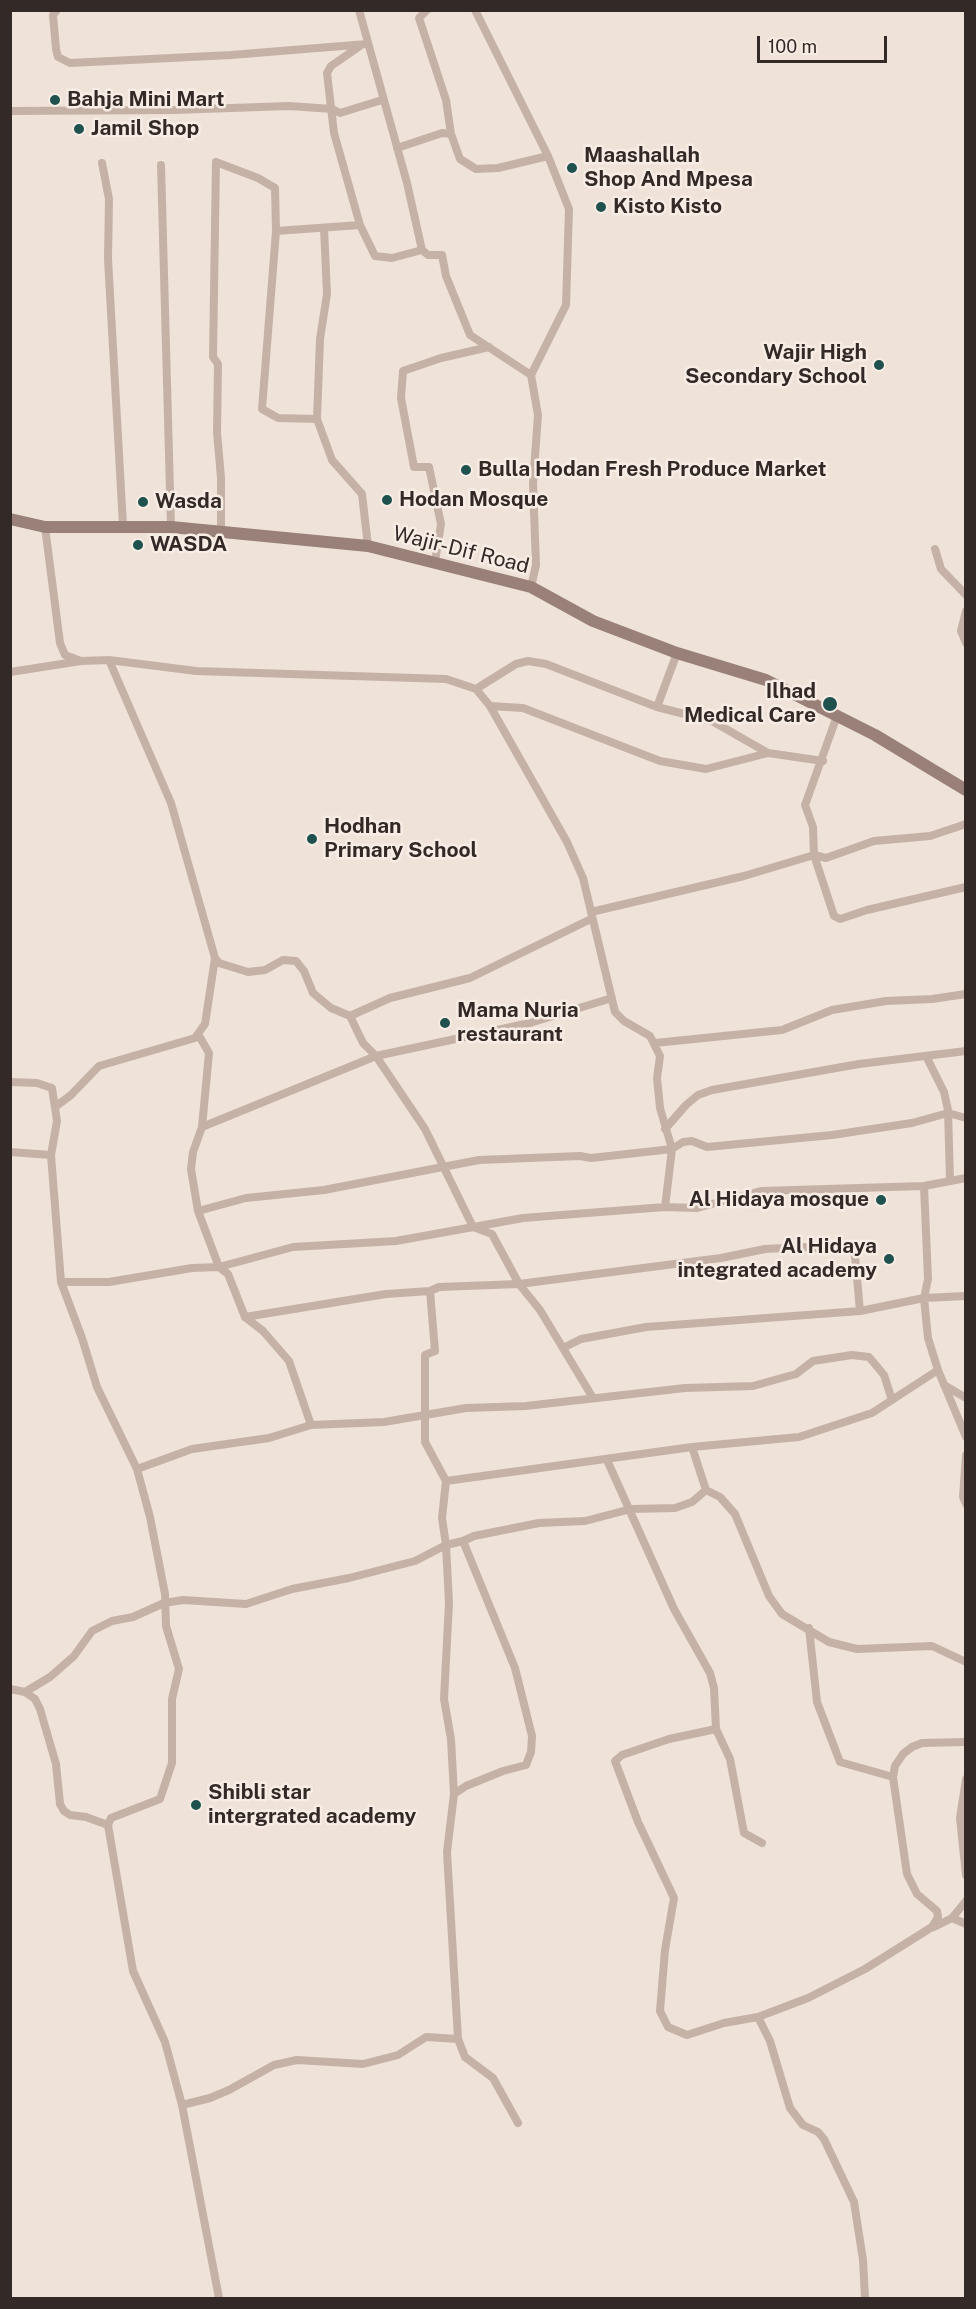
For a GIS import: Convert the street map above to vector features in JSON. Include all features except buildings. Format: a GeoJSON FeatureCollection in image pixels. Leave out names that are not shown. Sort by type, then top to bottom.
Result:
{"type":"FeatureCollection","features":[{"type":"Feature","properties":{"kind":"main road","name":"Wajir-Dif Road"},"geometry":{"type":"LineString","coordinates":[[10,519],[45,526],[171,527],[368,546],[531,587],[593,621],[677,653],[766,680],[927,765],[966,790]]}},
{"type":"Feature","properties":{"kind":"street"},"geometry":{"type":"LineString","coordinates":[[57,10],[53,15],[56,49],[58,57],[70,63],[231,55],[367,44]]}},
{"type":"Feature","properties":{"kind":"street"},"geometry":{"type":"LineString","coordinates":[[359,10],[422,250],[428,255],[442,255],[446,276],[470,335],[531,375]]}},
{"type":"Feature","properties":{"kind":"street"},"geometry":{"type":"LineString","coordinates":[[427,10],[419,18],[446,100],[451,134],[460,159],[476,168],[498,168],[548,156]]}},
{"type":"Feature","properties":{"kind":"street"},"geometry":{"type":"LineString","coordinates":[[475,10],[548,156],[569,209],[569,278],[562,316],[531,375],[538,416],[533,484],[536,565],[531,587]]}},
{"type":"Feature","properties":{"kind":"street"},"geometry":{"type":"LineString","coordinates":[[367,44],[354,49],[331,66],[327,82],[334,133],[360,225],[375,256],[392,258],[422,250]]}},
{"type":"Feature","properties":{"kind":"street"},"geometry":{"type":"LineString","coordinates":[[10,111],[174,111],[289,106],[332,109],[340,113],[382,100]]}},
{"type":"Feature","properties":{"kind":"street"},"geometry":{"type":"LineString","coordinates":[[397,148],[442,133],[451,134]]}},
{"type":"Feature","properties":{"kind":"street"},"geometry":{"type":"LineString","coordinates":[[221,533],[221,478],[217,432],[218,364],[213,357],[216,162],[258,178],[275,188],[276,231],[262,410],[278,418],[317,419]]}},
{"type":"Feature","properties":{"kind":"street"},"geometry":{"type":"LineString","coordinates":[[102,163],[109,199],[108,259],[123,525]]}},
{"type":"Feature","properties":{"kind":"street"},"geometry":{"type":"LineString","coordinates":[[161,165],[171,527]]}},
{"type":"Feature","properties":{"kind":"street"},"geometry":{"type":"LineString","coordinates":[[276,231],[360,225]]}},
{"type":"Feature","properties":{"kind":"street"},"geometry":{"type":"LineString","coordinates":[[324,228],[327,294],[320,339],[317,419],[332,460],[362,494],[368,546]]}},
{"type":"Feature","properties":{"kind":"street"},"geometry":{"type":"LineString","coordinates":[[435,562],[441,524],[429,467],[414,467],[401,398],[403,372],[441,358],[489,347]]}},
{"type":"Feature","properties":{"kind":"street"},"geometry":{"type":"LineString","coordinates":[[45,526],[60,644],[65,655],[81,661]]}},
{"type":"Feature","properties":{"kind":"street"},"geometry":{"type":"LineString","coordinates":[[934,549],[941,569],[966,595]]}},
{"type":"Feature","properties":{"kind":"street"},"geometry":{"type":"LineString","coordinates":[[966,611],[961,631],[966,643]]}},
{"type":"Feature","properties":{"kind":"street"},"geometry":{"type":"LineString","coordinates":[[657,707],[677,653]]}},
{"type":"Feature","properties":{"kind":"street"},"geometry":{"type":"LineString","coordinates":[[55,1107],[71,1095],[99,1066],[189,1041],[198,1034],[205,1024],[215,958],[171,803],[109,660]]}},
{"type":"Feature","properties":{"kind":"street"},"geometry":{"type":"LineString","coordinates":[[10,672],[81,661],[109,660],[196,671],[446,680],[477,688],[490,706],[567,842],[583,878],[615,1012],[624,1021],[646,1033],[655,1043],[660,1056],[657,1078],[665,1129],[672,1149],[665,1207]]}},
{"type":"Feature","properties":{"kind":"street"},"geometry":{"type":"LineString","coordinates":[[477,688],[516,664],[528,661],[546,664],[657,707],[712,721],[768,753],[823,761]]}},
{"type":"Feature","properties":{"kind":"street"},"geometry":{"type":"LineString","coordinates":[[490,706],[524,708],[660,761],[706,769],[768,753]]}},
{"type":"Feature","properties":{"kind":"street"},"geometry":{"type":"LineString","coordinates":[[837,716],[823,761],[814,775],[805,805],[813,827],[814,855],[834,916],[840,919],[867,910],[966,887]]}},
{"type":"Feature","properties":{"kind":"street"},"geometry":{"type":"LineString","coordinates":[[350,1016],[390,998],[470,978],[591,915],[744,876],[814,855],[826,858],[874,841],[930,836],[966,824]]}},
{"type":"Feature","properties":{"kind":"street"},"geometry":{"type":"LineString","coordinates":[[215,958],[225,966],[248,972],[265,970],[283,960],[296,961],[304,971],[313,993],[331,1008],[350,1016],[363,1042],[376,1056],[419,1119],[473,1227],[492,1234],[519,1284],[540,1310],[593,1398]]}},
{"type":"Feature","properties":{"kind":"street"},"geometry":{"type":"LineString","coordinates":[[655,1043],[782,1030],[832,1010],[886,1001],[966,994]]}},
{"type":"Feature","properties":{"kind":"street"},"geometry":{"type":"LineString","coordinates":[[202,1127],[376,1056],[530,1023],[612,998]]}},
{"type":"Feature","properties":{"kind":"street"},"geometry":{"type":"LineString","coordinates":[[198,1034],[209,1053],[202,1127],[193,1152],[191,1169],[198,1211],[219,1267],[228,1274],[245,1317],[263,1331],[290,1361],[311,1425]]}},
{"type":"Feature","properties":{"kind":"street"},"geometry":{"type":"LineString","coordinates":[[665,1129],[698,1095],[712,1090],[859,1064],[966,1051]]}},
{"type":"Feature","properties":{"kind":"street"},"geometry":{"type":"LineString","coordinates":[[926,1056],[944,1092],[948,1113],[950,1180]]}},
{"type":"Feature","properties":{"kind":"street"},"geometry":{"type":"LineString","coordinates":[[10,1082],[52,1088],[57,1121],[51,1155],[61,1282],[97,1387],[137,1469],[155,1539],[165,1594],[166,1626],[179,1668],[172,1699],[172,1763],[160,1799],[111,1818],[108,1825],[134,1971],[165,2042],[182,2104],[219,2298]]}},
{"type":"Feature","properties":{"kind":"street"},"geometry":{"type":"LineString","coordinates":[[198,1211],[246,1198],[324,1190],[479,1160],[580,1156],[591,1158],[672,1149],[683,1142],[692,1141],[707,1146],[832,1135],[912,1123],[948,1113],[966,1118]]}},
{"type":"Feature","properties":{"kind":"street"},"geometry":{"type":"LineString","coordinates":[[10,1152],[51,1155]]}},
{"type":"Feature","properties":{"kind":"street"},"geometry":{"type":"LineString","coordinates":[[61,1282],[109,1282],[192,1268],[219,1267],[293,1247],[396,1241],[523,1218],[665,1207],[697,1208],[761,1191],[924,1186],[966,1178]]}},
{"type":"Feature","properties":{"kind":"street"},"geometry":{"type":"LineString","coordinates":[[924,1186],[928,1270],[924,1298],[928,1338],[938,1370],[966,1437]]}},
{"type":"Feature","properties":{"kind":"street"},"geometry":{"type":"LineString","coordinates":[[245,1317],[386,1294],[430,1291],[439,1287],[519,1284],[721,1258],[765,1249],[831,1247],[851,1250],[855,1255],[861,1311]]}},
{"type":"Feature","properties":{"kind":"street"},"geometry":{"type":"LineString","coordinates":[[430,1291],[435,1351],[425,1355],[424,1442],[446,1481],[442,1518],[449,1603],[444,1699],[451,1739],[454,1794],[447,1852],[458,2039],[465,2057],[493,2078],[518,2123]]}},
{"type":"Feature","properties":{"kind":"street"},"geometry":{"type":"LineString","coordinates":[[563,1348],[581,1339],[646,1327],[861,1311],[924,1298],[966,1296]]}},
{"type":"Feature","properties":{"kind":"street"},"geometry":{"type":"LineString","coordinates":[[137,1469],[192,1449],[269,1438],[311,1425],[384,1422],[466,1408],[526,1406],[685,1388],[753,1386],[796,1374],[813,1362],[852,1355],[869,1357],[884,1375],[892,1400]]}},
{"type":"Feature","properties":{"kind":"street"},"geometry":{"type":"LineString","coordinates":[[446,1481],[692,1447],[799,1437],[872,1413],[938,1370]]}},
{"type":"Feature","properties":{"kind":"street"},"geometry":{"type":"LineString","coordinates":[[944,1384],[966,1398]]}},
{"type":"Feature","properties":{"kind":"street"},"geometry":{"type":"LineString","coordinates":[[692,1447],[706,1490],[720,1497],[735,1514],[776,1608],[830,1642],[857,1649],[932,1646],[966,1662]]}},
{"type":"Feature","properties":{"kind":"street"},"geometry":{"type":"LineString","coordinates":[[966,1455],[963,1487],[966,1504]]}},
{"type":"Feature","properties":{"kind":"street"},"geometry":{"type":"LineString","coordinates":[[607,1460],[674,1609],[710,1673],[714,1688],[716,1729],[730,1759],[744,1833],[762,1843]]}},
{"type":"Feature","properties":{"kind":"street"},"geometry":{"type":"LineString","coordinates":[[24,1692],[50,1677],[74,1656],[92,1631],[164,1603],[183,1600],[246,1604],[292,1589],[349,1578],[415,1561],[446,1545],[474,1536],[539,1523],[585,1521],[630,1509],[675,1508],[692,1502],[706,1490]]}},
{"type":"Feature","properties":{"kind":"street"},"geometry":{"type":"LineString","coordinates":[[454,1794],[466,1786],[503,1771],[526,1765],[531,1752],[532,1736],[515,1668],[463,1540]]}},
{"type":"Feature","properties":{"kind":"street"},"geometry":{"type":"LineString","coordinates":[[809,1628],[817,1702],[840,1762],[893,1777]]}},
{"type":"Feature","properties":{"kind":"street"},"geometry":{"type":"LineString","coordinates":[[10,1689],[24,1692],[35,1699],[40,1709],[56,1764],[60,1804],[70,1815],[86,1817],[108,1825]]}},
{"type":"Feature","properties":{"kind":"street"},"geometry":{"type":"LineString","coordinates":[[716,1729],[669,1739],[622,1755],[616,1758],[615,1764],[647,1844],[674,1898],[665,1950],[662,2018],[668,2027],[687,2035],[758,2017],[808,1998],[865,1969],[932,1927],[938,1917],[937,1911],[917,1894],[907,1874],[893,1777],[895,1766],[903,1754],[922,1743],[966,1742]]}},
{"type":"Feature","properties":{"kind":"street"},"geometry":{"type":"LineString","coordinates":[[966,1779],[960,1818],[966,1875]]}},
{"type":"Feature","properties":{"kind":"street"},"geometry":{"type":"LineString","coordinates":[[899,1946],[952,1918],[966,1901]]}},
{"type":"Feature","properties":{"kind":"street"},"geometry":{"type":"LineString","coordinates":[[952,1918],[966,1924]]}},
{"type":"Feature","properties":{"kind":"street"},"geometry":{"type":"LineString","coordinates":[[758,2017],[770,2041],[790,2108],[803,2125],[818,2132],[824,2139],[854,2202],[861,2237],[865,2298]]}},
{"type":"Feature","properties":{"kind":"street"},"geometry":{"type":"LineString","coordinates":[[182,2104],[210,2098],[229,2090],[274,2065],[297,2060],[363,2064],[398,2055],[426,2037],[458,2039]]}},
{"type":"Feature","properties":{"kind":"place","name":"Bahja Mini Mart"},"geometry":{"type":"Point","coordinates":[55,100]}},
{"type":"Feature","properties":{"kind":"place","name":"Jamil Shop"},"geometry":{"type":"Point","coordinates":[79,129]}},
{"type":"Feature","properties":{"kind":"place","name":"Maashallah Shop And Mpesa"},"geometry":{"type":"Point","coordinates":[572,168]}},
{"type":"Feature","properties":{"kind":"place","name":"Kisto Kisto"},"geometry":{"type":"Point","coordinates":[601,207]}},
{"type":"Feature","properties":{"kind":"place","name":"Wajir High Secondary School"},"geometry":{"type":"Point","coordinates":[879,365]}},
{"type":"Feature","properties":{"kind":"place","name":"Bulla Hodan Fresh Produce Market"},"geometry":{"type":"Point","coordinates":[466,470]}},
{"type":"Feature","properties":{"kind":"place","name":"Hodan Mosque"},"geometry":{"type":"Point","coordinates":[387,500]}},
{"type":"Feature","properties":{"kind":"place","name":"Wasda"},"geometry":{"type":"Point","coordinates":[143,502]}},
{"type":"Feature","properties":{"kind":"place","name":"WASDA"},"geometry":{"type":"Point","coordinates":[138,545]}},
{"type":"Feature","properties":{"kind":"place","name":"Ilhad Medical Care"},"geometry":{"type":"Point","coordinates":[830,704]}},
{"type":"Feature","properties":{"kind":"place","name":"Hodhan Primary School"},"geometry":{"type":"Point","coordinates":[312,839]}},
{"type":"Feature","properties":{"kind":"place","name":"Mama Nuria restaurant"},"geometry":{"type":"Point","coordinates":[445,1023]}},
{"type":"Feature","properties":{"kind":"place","name":"Al Hidaya mosque"},"geometry":{"type":"Point","coordinates":[881,1200]}},
{"type":"Feature","properties":{"kind":"place","name":"Al Hidaya integrated academy"},"geometry":{"type":"Point","coordinates":[889,1259]}},
{"type":"Feature","properties":{"kind":"place","name":"Shibli star intergrated academy"},"geometry":{"type":"Point","coordinates":[196,1805]}}]}
